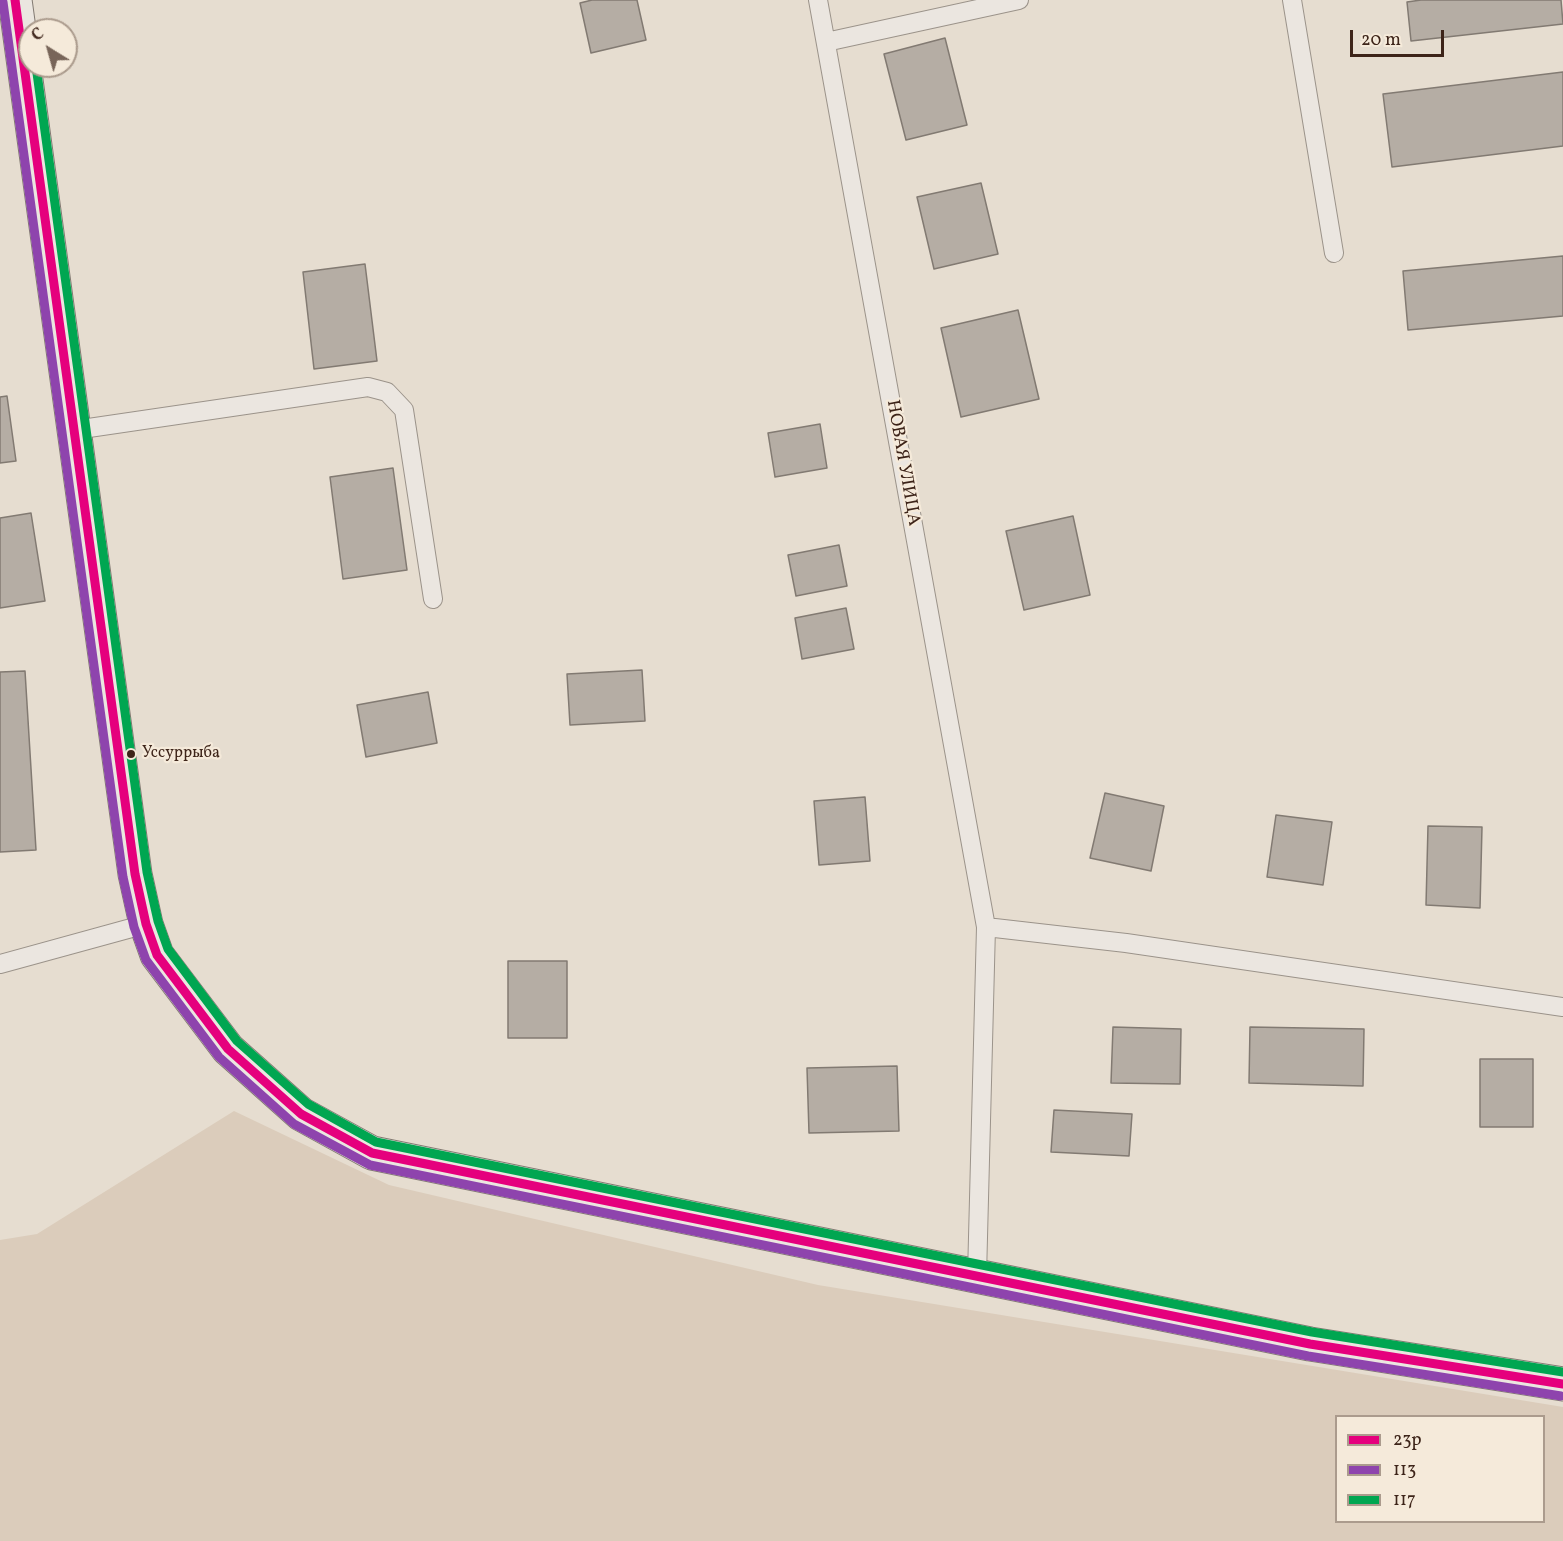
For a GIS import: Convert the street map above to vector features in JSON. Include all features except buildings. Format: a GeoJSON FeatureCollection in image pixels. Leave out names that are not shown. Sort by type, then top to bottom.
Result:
{"type":"FeatureCollection","features":[{"type":"Feature","properties":{"kind":"main road"},"geometry":{"type":"LineString","coordinates":[[11,19],[75,430],[135,874],[146,924],[157,955],[228,1049],[301,1114],[372,1153],[1310,1344],[1563,1384]]}},
{"type":"Feature","properties":{"kind":"lane","name":"НОВАЯ УЛИЦА"},"geometry":{"type":"LineString","coordinates":[[819,0],[986,927],[977,1276]]}},
{"type":"Feature","properties":{"kind":"lane"},"geometry":{"type":"LineString","coordinates":[[826,42],[1019,0]]}},
{"type":"Feature","properties":{"kind":"lane"},"geometry":{"type":"LineString","coordinates":[[1292,0],[1334,253]]}},
{"type":"Feature","properties":{"kind":"lane"},"geometry":{"type":"LineString","coordinates":[[75,430],[368,387],[387,392],[404,410],[433,599]]}},
{"type":"Feature","properties":{"kind":"lane"},"geometry":{"type":"LineString","coordinates":[[0,964],[146,924]]}},
{"type":"Feature","properties":{"kind":"lane"},"geometry":{"type":"LineString","coordinates":[[986,927],[1126,943],[1563,1007]]}},
{"type":"Feature","properties":{"kind":"shaded area"},"geometry":{"type":"Polygon","coordinates":[[[234,1111],[389,1185],[818,1285],[1563,1407],[1563,1541],[0,1541],[0,1240],[37,1234],[234,1111]]]}},
{"type":"Feature","properties":{"kind":"transit line","name":"23р"},"geometry":{"type":"LineString","coordinates":[[15,0],[135,874],[146,924],[157,955],[228,1049],[301,1114],[372,1153],[1310,1344],[1563,1384]]}},
{"type":"Feature","properties":{"kind":"transit line","name":"113"},"geometry":{"type":"LineString","coordinates":[[3,2],[123,877],[134,927],[146,960],[219,1057],[294,1124],[370,1165],[1308,1356],[1561,1396]]}},
{"type":"Feature","properties":{"kind":"transit line","name":"117"},"geometry":{"type":"LineString","coordinates":[[38,78],[147,872],[158,921],[168,949],[237,1041],[308,1104],[376,1142],[1312,1332],[1563,1372]]}},
{"type":"Feature","properties":{"kind":"place","name":"Уссуррыба"},"geometry":{"type":"Point","coordinates":[131,754]}}]}
